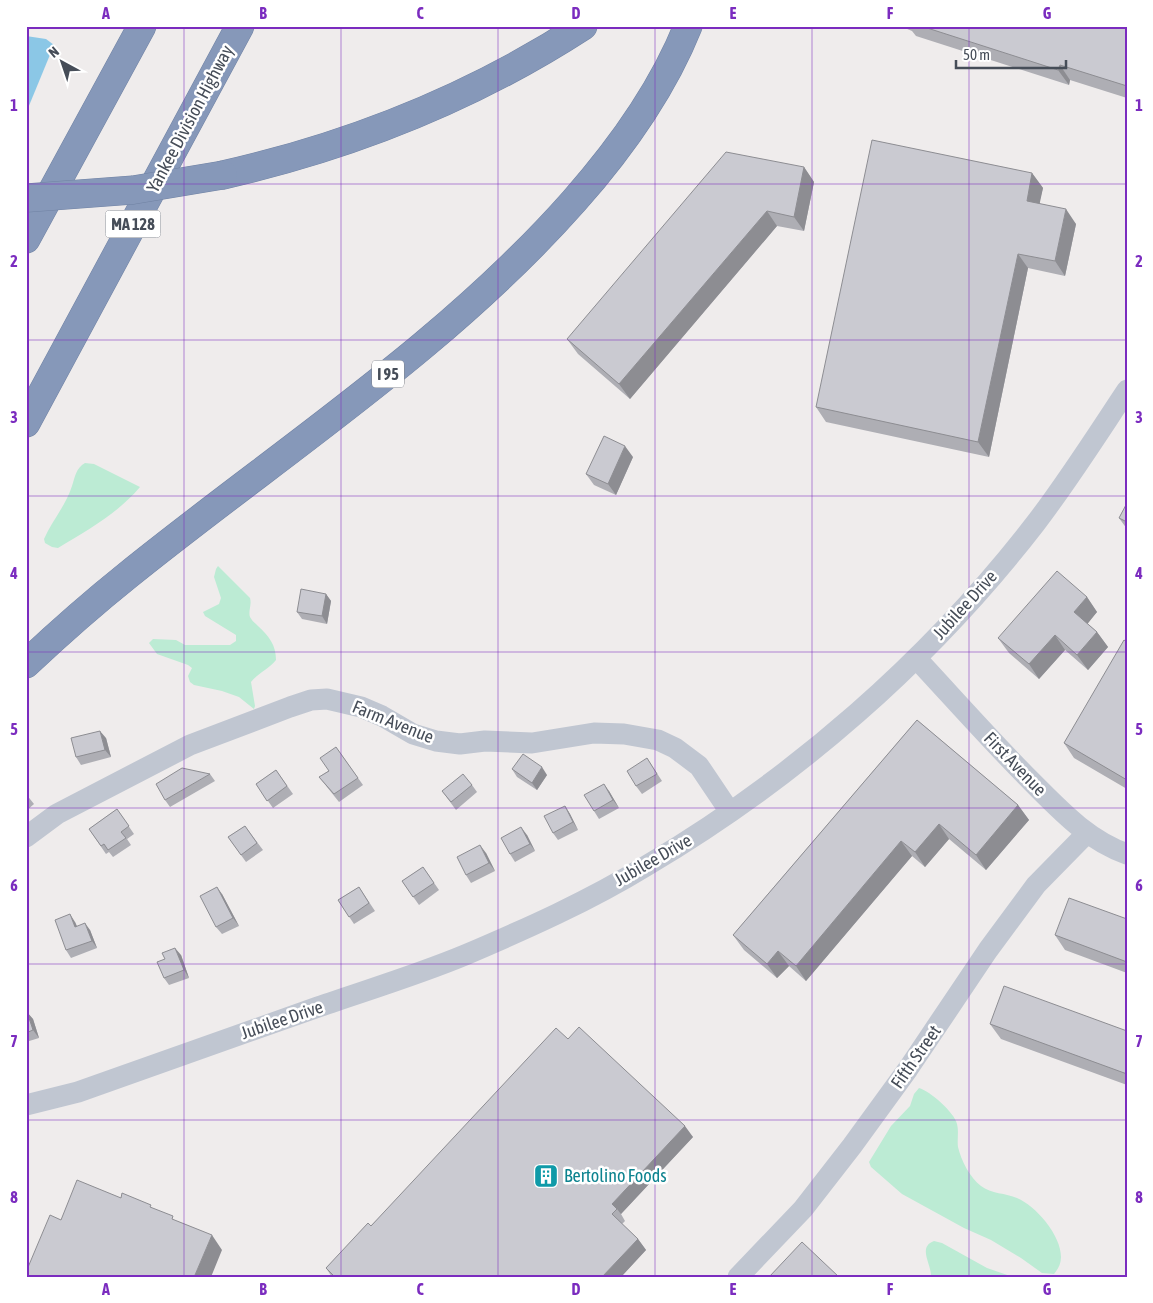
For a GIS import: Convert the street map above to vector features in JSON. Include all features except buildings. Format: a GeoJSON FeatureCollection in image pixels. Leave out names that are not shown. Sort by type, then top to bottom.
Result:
{"type":"FeatureCollection","features":[{"type":"Feature","properties":{"kind":"highway"},"geometry":{"type":"LineString","coordinates":[[26,239],[142,26]]}},
{"type":"Feature","properties":{"kind":"highway","name":"Yankee Division Highway"},"geometry":{"type":"LineString","coordinates":[[26,422],[240,26]]}},
{"type":"Feature","properties":{"kind":"highway"},"geometry":{"type":"LineString","coordinates":[[26,198],[133,190],[223,175],[339,144],[416,115],[461,95],[502,74],[583,26]]}},
{"type":"Feature","properties":{"kind":"highway","name":"I 95"},"geometry":{"type":"LineString","coordinates":[[26,664],[129,574],[337,415],[424,344],[503,274],[564,213],[612,155],[653,96],[669,68],[688,26]]}},
{"type":"Feature","properties":{"kind":"street","name":"Jubilee Drive"},"geometry":{"type":"LineString","coordinates":[[26,1105],[86,1089],[462,956],[527,927],[636,872],[694,837],[816,748],[868,704],[958,615],[1034,526],[1068,479],[1127,390]]}},
{"type":"Feature","properties":{"kind":"street","name":"First Avenue"},"geometry":{"type":"LineString","coordinates":[[916,658],[1016,766],[1064,814],[1100,842],[1127,854]]}},
{"type":"Feature","properties":{"kind":"street","name":"Farm Avenue"},"geometry":{"type":"LineString","coordinates":[[26,837],[57,814],[190,745],[290,706],[311,700],[328,699],[382,716],[413,734],[436,741],[460,744],[485,741],[532,742],[594,734],[624,734],[658,740],[675,748],[699,766],[730,812]]}},
{"type":"Feature","properties":{"kind":"street","name":"Fifth Street"},"geometry":{"type":"LineString","coordinates":[[738,1277],[803,1209],[908,1069],[988,950],[1031,892],[1087,833]]}},
{"type":"Feature","properties":{"kind":"green space"},"geometry":{"type":"Polygon","coordinates":[[[85,463],[94,464],[140,487],[102,521],[58,548],[52,547],[45,543],[44,539],[66,500],[78,470],[85,463]]]}},
{"type":"Feature","properties":{"kind":"green space"},"geometry":{"type":"Polygon","coordinates":[[[218,566],[250,598],[250,617],[269,637],[275,650],[276,660],[251,682],[254,709],[239,697],[194,685],[190,682],[188,676],[192,668],[157,654],[149,643],[153,639],[176,640],[185,645],[230,645],[236,641],[236,635],[205,616],[203,612],[219,604],[221,598],[214,577],[218,566]]]}},
{"type":"Feature","properties":{"kind":"green space"},"geometry":{"type":"Polygon","coordinates":[[[919,1088],[929,1093],[952,1114],[958,1127],[959,1152],[966,1168],[977,1183],[989,1191],[1017,1198],[1032,1207],[1046,1222],[1060,1248],[1060,1262],[1054,1274],[1042,1273],[991,1240],[964,1228],[902,1194],[871,1167],[869,1162],[891,1126],[910,1106],[914,1094],[919,1088]]]}},
{"type":"Feature","properties":{"kind":"green space"},"geometry":{"type":"Polygon","coordinates":[[[934,1241],[942,1243],[987,1268],[1013,1277],[931,1277],[926,1257],[926,1247],[934,1241]]]}},
{"type":"Feature","properties":{"kind":"water"},"geometry":{"type":"Polygon","coordinates":[[[26,36],[46,39],[54,45],[26,113],[26,36]]]}},
{"type":"Feature","properties":{"kind":"place","name":"Bertolino Foods"},"geometry":{"type":"Point","coordinates":[546,1176]}}]}
